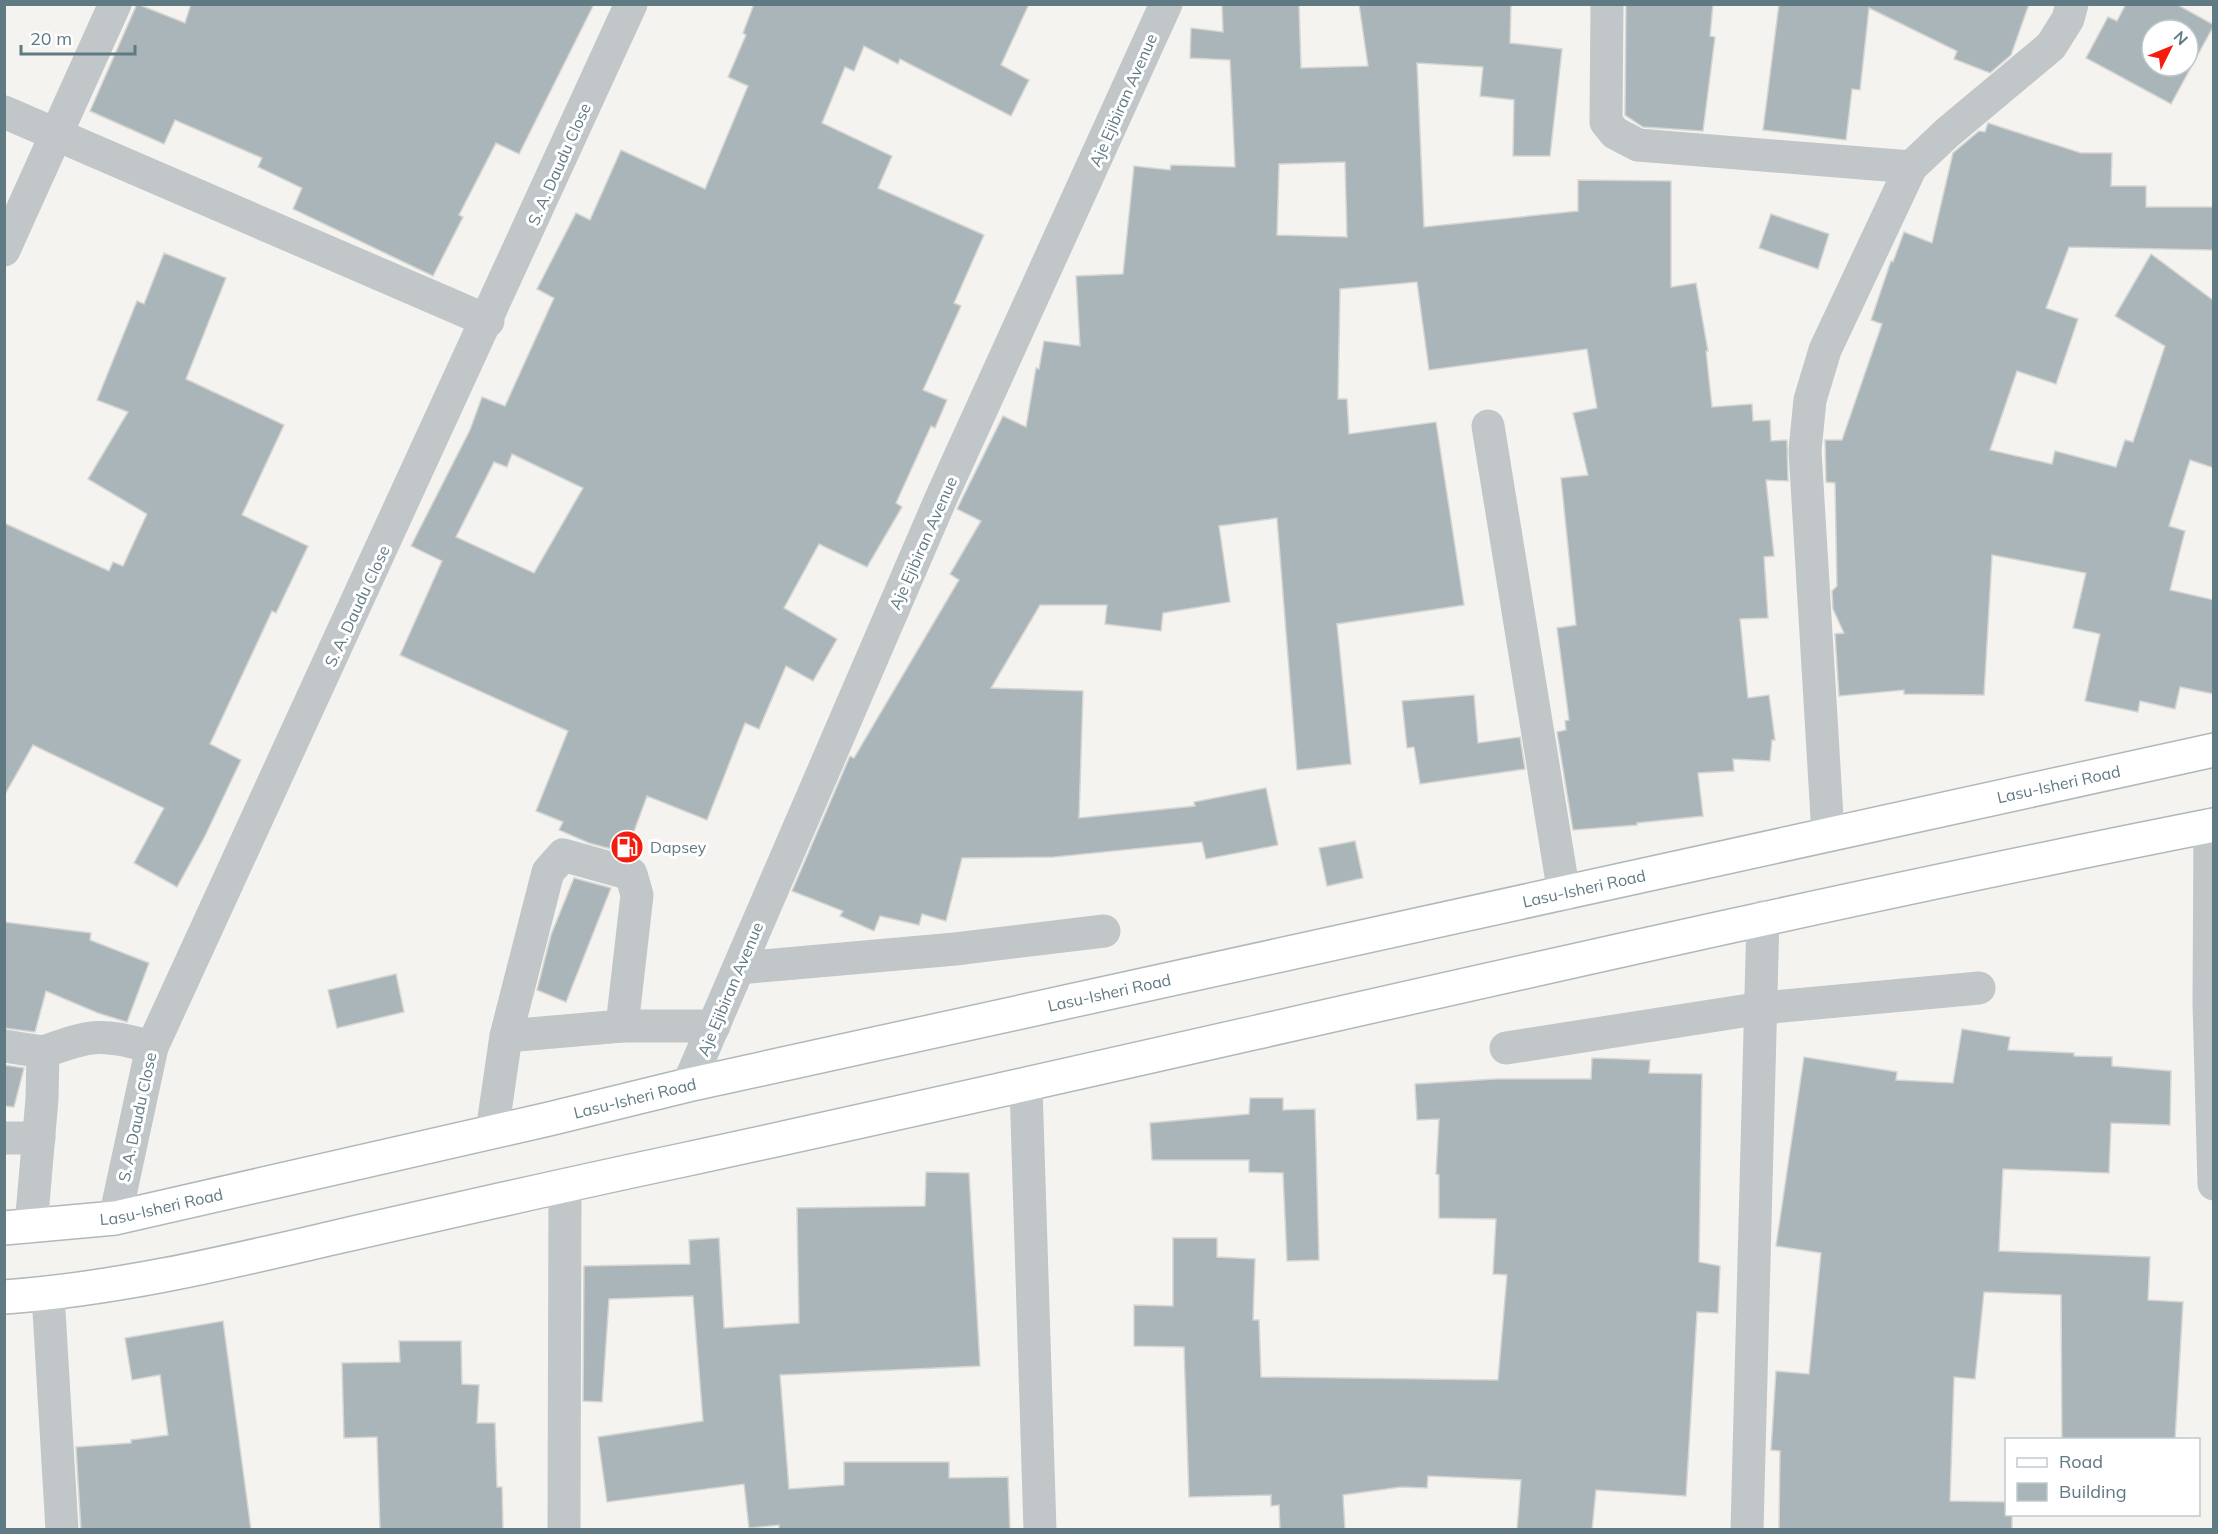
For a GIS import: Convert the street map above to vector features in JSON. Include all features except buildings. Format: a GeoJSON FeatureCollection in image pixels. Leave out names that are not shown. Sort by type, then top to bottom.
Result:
{"type":"FeatureCollection","features":[{"type":"Feature","properties":{"kind":"main road","name":"Lasu-Isheri Road"},"geometry":{"type":"LineString","coordinates":[[18,1227],[115,1218],[688,1085],[2214,750]]}},
{"type":"Feature","properties":{"kind":"main road"},"geometry":{"type":"LineString","coordinates":[[4,1297],[48,1294],[157,1278],[565,1185],[1026,1086],[1763,917],[2212,825]]}},
{"type":"Feature","properties":{"kind":"street"},"geometry":{"type":"LineString","coordinates":[[4,250],[115,4]]}},
{"type":"Feature","properties":{"kind":"street","name":"S. A. Daudu Close"},"geometry":{"type":"LineString","coordinates":[[115,1218],[152,1047],[488,321],[631,4]]}},
{"type":"Feature","properties":{"kind":"street","name":"Aje Ejibiran Avenue"},"geometry":{"type":"LineString","coordinates":[[688,1085],[942,496],[1166,4]]}},
{"type":"Feature","properties":{"kind":"street"},"geometry":{"type":"LineString","coordinates":[[1607,4],[1606,122],[1615,133],[1638,145],[1911,167]]}},
{"type":"Feature","properties":{"kind":"street"},"geometry":{"type":"LineString","coordinates":[[1828,834],[1805,450],[1810,400],[1825,350],[1911,167],[1947,133],[2051,46],[2068,18],[2072,4]]}},
{"type":"Feature","properties":{"kind":"street"},"geometry":{"type":"LineString","coordinates":[[4,112],[488,321]]}},
{"type":"Feature","properties":{"kind":"street"},"geometry":{"type":"LineString","coordinates":[[1488,426],[1564,894]]}},
{"type":"Feature","properties":{"kind":"street"},"geometry":{"type":"LineString","coordinates":[[2212,825],[2209,1003],[2214,1184]]}},
{"type":"Feature","properties":{"kind":"street"},"geometry":{"type":"LineString","coordinates":[[492,1132],[506,1036],[548,872],[563,855],[630,874],[637,895],[622,1026]]}},
{"type":"Feature","properties":{"kind":"street"},"geometry":{"type":"LineString","coordinates":[[1748,1530],[1763,917]]}},
{"type":"Feature","properties":{"kind":"street"},"geometry":{"type":"LineString","coordinates":[[739,968],[955,949],[1104,931]]}},
{"type":"Feature","properties":{"kind":"street"},"geometry":{"type":"LineString","coordinates":[[1506,1048],[1762,1008],[1979,988]]}},
{"type":"Feature","properties":{"kind":"street"},"geometry":{"type":"LineString","coordinates":[[506,1036],[622,1026],[714,1026]]}},
{"type":"Feature","properties":{"kind":"street"},"geometry":{"type":"LineString","coordinates":[[4,1046],[43,1052],[78,1039],[112,1036],[152,1047]]}},
{"type":"Feature","properties":{"kind":"street"},"geometry":{"type":"LineString","coordinates":[[18,1227],[39,1138],[43,1052]]}},
{"type":"Feature","properties":{"kind":"street"},"geometry":{"type":"LineString","coordinates":[[1026,1086],[1040,1530]]}},
{"type":"Feature","properties":{"kind":"street"},"geometry":{"type":"LineString","coordinates":[[4,1138],[39,1138]]}},
{"type":"Feature","properties":{"kind":"street"},"geometry":{"type":"LineString","coordinates":[[564,1530],[565,1185]]}},
{"type":"Feature","properties":{"kind":"street"},"geometry":{"type":"LineString","coordinates":[[48,1294],[62,1530]]}},
{"type":"Feature","properties":{"kind":"place","name":"Dapsey"},"geometry":{"type":"Point","coordinates":[627,847]}}]}
